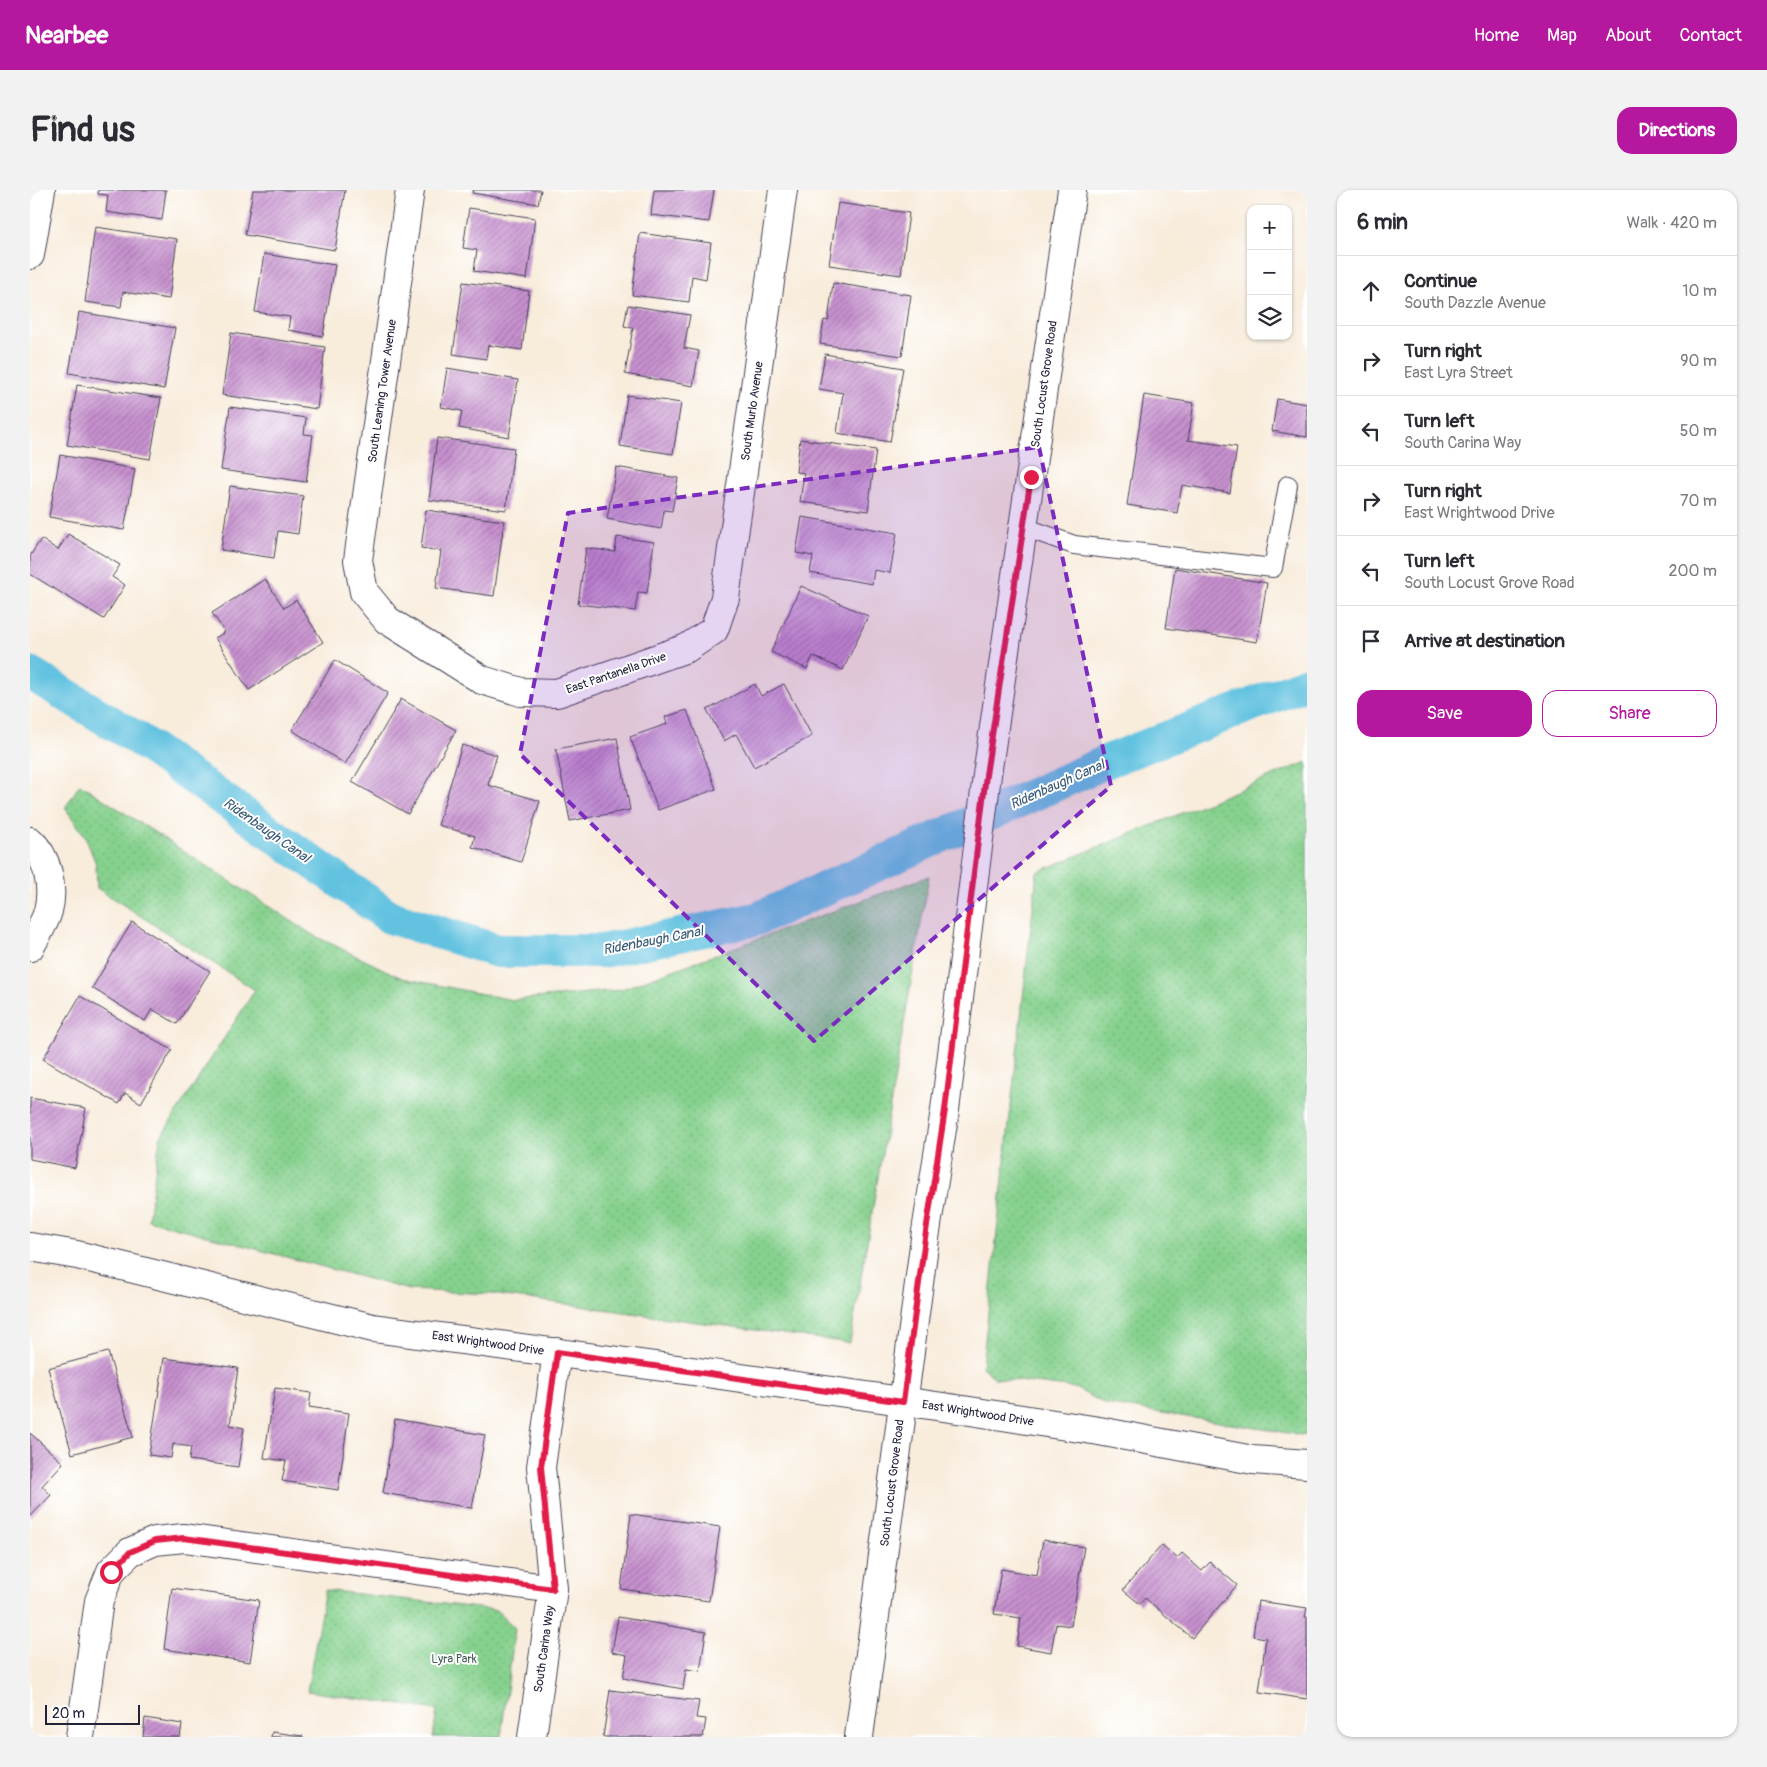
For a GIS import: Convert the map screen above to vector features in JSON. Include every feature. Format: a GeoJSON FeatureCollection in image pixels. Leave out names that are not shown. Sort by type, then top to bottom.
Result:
{"type":"FeatureCollection","features":[{"type":"Feature","properties":{"kind":"street"},"geometry":{"type":"LineString","coordinates":[[30,255],[41,190]]}},
{"type":"Feature","properties":{"kind":"street","name":"South Leaning Tower Avenue"},"geometry":{"type":"LineString","coordinates":[[364,592],[358,560],[410,190]]}},
{"type":"Feature","properties":{"kind":"street","name":"South Murlo Avenue"},"geometry":{"type":"LineString","coordinates":[[714,630],[725,598],[783,190]]}},
{"type":"Feature","properties":{"kind":"street","name":"South Locust Grove Road"},"geometry":{"type":"LineString","coordinates":[[859,1737],[925,1238],[945,1110],[986,775],[1024,527],[1072,190]]}},
{"type":"Feature","properties":{"kind":"street","name":"East Pantanella Drive"},"geometry":{"type":"LineString","coordinates":[[364,592],[387,620],[482,680],[521,692],[557,693],[687,648],[714,630]]}},
{"type":"Feature","properties":{"kind":"street"},"geometry":{"type":"LineString","coordinates":[[30,841],[36,846],[47,872],[50,887],[48,913],[30,947]]}},
{"type":"Feature","properties":{"kind":"street","name":"East Wrightwood Drive"},"geometry":{"type":"LineString","coordinates":[[30,1247],[77,1255],[373,1328],[557,1352],[1099,1431],[1253,1460],[1307,1464]]}},
{"type":"Feature","properties":{"kind":"street","name":"South Carina Way"},"geometry":{"type":"LineString","coordinates":[[532,1737],[553,1589],[541,1467],[557,1352]]}},
{"type":"Feature","properties":{"kind":"street"},"geometry":{"type":"LineString","coordinates":[[80,1737],[99,1601],[111,1572],[130,1552],[155,1541],[184,1538],[553,1589]]}},
{"type":"Feature","properties":{"kind":"lane"},"geometry":{"type":"LineString","coordinates":[[1024,527],[1074,545],[1273,568],[1288,485]]}},
{"type":"Feature","properties":{"kind":"highlighted area"},"geometry":{"type":"Polygon","coordinates":[[[1039,447],[1111,786],[814,1041],[520,754],[568,513],[1039,447]]]}},
{"type":"Feature","properties":{"kind":"green space"},"geometry":{"type":"Polygon","coordinates":[[[1307,762],[1307,1436],[1105,1404],[1075,1388],[995,1378],[982,1367],[1037,872],[1307,762]]]}},
{"type":"Feature","properties":{"kind":"green space"},"geometry":{"type":"Polygon","coordinates":[[[80,784],[313,935],[402,978],[513,1000],[619,990],[929,876],[850,1343],[492,1294],[409,1290],[148,1220],[160,1138],[255,990],[97,888],[96,864],[85,836],[65,808],[80,784]]]}},
{"type":"Feature","properties":{"kind":"green space","name":"Lyra Park"},"geometry":{"type":"Polygon","coordinates":[[[325,1590],[496,1610],[515,1628],[501,1737],[433,1737],[437,1710],[307,1691],[325,1590]]]}},
{"type":"Feature","properties":{"kind":"building"},"geometry":{"type":"Polygon","coordinates":[[[98,190],[166,190],[162,220],[106,212],[108,195],[98,194],[98,190]]]}},
{"type":"Feature","properties":{"kind":"building"},"geometry":{"type":"Polygon","coordinates":[[[253,190],[345,190],[335,250],[245,235],[253,190]]]}},
{"type":"Feature","properties":{"kind":"building"},"geometry":{"type":"Polygon","coordinates":[[[473,190],[541,190],[538,204],[472,193],[473,190]]]}},
{"type":"Feature","properties":{"kind":"building"},"geometry":{"type":"Polygon","coordinates":[[[654,190],[714,190],[709,222],[651,215],[654,190]]]}},
{"type":"Feature","properties":{"kind":"building"},"geometry":{"type":"Polygon","coordinates":[[[838,203],[909,213],[901,275],[829,265],[838,203]]]}},
{"type":"Feature","properties":{"kind":"building"},"geometry":{"type":"Polygon","coordinates":[[[469,208],[535,218],[527,279],[474,271],[477,250],[463,248],[469,208]]]}},
{"type":"Feature","properties":{"kind":"building"},"geometry":{"type":"Polygon","coordinates":[[[95,227],[177,239],[169,299],[123,292],[121,307],[85,302],[95,227]]]}},
{"type":"Feature","properties":{"kind":"building"},"geometry":{"type":"Polygon","coordinates":[[[640,233],[711,243],[706,279],[692,276],[689,302],[632,295],[640,233]]]}},
{"type":"Feature","properties":{"kind":"building"},"geometry":{"type":"Polygon","coordinates":[[[264,254],[335,265],[323,336],[288,330],[290,317],[255,312],[264,254]]]}},
{"type":"Feature","properties":{"kind":"building"},"geometry":{"type":"Polygon","coordinates":[[[463,282],[529,291],[522,350],[488,345],[486,359],[453,354],[463,282]]]}},
{"type":"Feature","properties":{"kind":"building"},"geometry":{"type":"Polygon","coordinates":[[[833,283],[911,295],[902,356],[820,344],[824,320],[828,321],[833,283]]]}},
{"type":"Feature","properties":{"kind":"building"},"geometry":{"type":"Polygon","coordinates":[[[628,305],[690,315],[684,348],[699,351],[693,386],[625,374],[633,328],[624,326],[628,305]]]}},
{"type":"Feature","properties":{"kind":"building"},"geometry":{"type":"Polygon","coordinates":[[[79,312],[175,328],[164,389],[69,373],[79,312]]]}},
{"type":"Feature","properties":{"kind":"building"},"geometry":{"type":"Polygon","coordinates":[[[231,333],[325,347],[317,409],[222,395],[231,333]]]}},
{"type":"Feature","properties":{"kind":"building"},"geometry":{"type":"Polygon","coordinates":[[[825,354],[903,368],[890,442],[837,433],[843,393],[819,389],[825,354]]]}},
{"type":"Feature","properties":{"kind":"building"},"geometry":{"type":"Polygon","coordinates":[[[447,368],[518,380],[509,437],[459,428],[462,411],[441,407],[447,368]]]}},
{"type":"Feature","properties":{"kind":"building"},"geometry":{"type":"Polygon","coordinates":[[[77,385],[161,398],[150,459],[67,445],[77,385]]]}},
{"type":"Feature","properties":{"kind":"building"},"geometry":{"type":"Polygon","coordinates":[[[627,395],[681,403],[673,454],[620,446],[627,395]]]}},
{"type":"Feature","properties":{"kind":"building"},"geometry":{"type":"Polygon","coordinates":[[[1144,395],[1194,403],[1188,440],[1237,447],[1230,493],[1182,485],[1177,513],[1127,505],[1144,395]]]}},
{"type":"Feature","properties":{"kind":"building"},"geometry":{"type":"Polygon","coordinates":[[[1277,399],[1307,404],[1307,437],[1272,431],[1277,399]]]}},
{"type":"Feature","properties":{"kind":"building"},"geometry":{"type":"Polygon","coordinates":[[[230,407],[306,418],[304,434],[313,435],[306,482],[221,470],[230,407]]]}},
{"type":"Feature","properties":{"kind":"building"},"geometry":{"type":"Polygon","coordinates":[[[437,438],[514,448],[506,510],[429,500],[437,438]]]}},
{"type":"Feature","properties":{"kind":"building"},"geometry":{"type":"Polygon","coordinates":[[[800,439],[876,450],[868,511],[800,502],[804,473],[796,472],[800,439]]]}},
{"type":"Feature","properties":{"kind":"building"},"geometry":{"type":"Polygon","coordinates":[[[60,455],[135,469],[124,530],[49,517],[60,455]]]}},
{"type":"Feature","properties":{"kind":"building"},"geometry":{"type":"Polygon","coordinates":[[[616,467],[678,478],[672,511],[664,510],[661,529],[607,519],[616,467]]]}},
{"type":"Feature","properties":{"kind":"building"},"geometry":{"type":"Polygon","coordinates":[[[230,486],[303,496],[298,534],[278,531],[274,558],[221,550],[230,486]]]}},
{"type":"Feature","properties":{"kind":"building"},"geometry":{"type":"Polygon","coordinates":[[[426,510],[504,521],[494,596],[436,588],[441,551],[421,548],[426,510]]]}},
{"type":"Feature","properties":{"kind":"building"},"geometry":{"type":"Polygon","coordinates":[[[802,517],[897,533],[890,573],[874,570],[872,584],[810,573],[813,556],[796,553],[802,517]]]}},
{"type":"Feature","properties":{"kind":"building"},"geometry":{"type":"Polygon","coordinates":[[[68,534],[120,565],[112,577],[125,585],[104,619],[30,574],[30,556],[41,539],[58,550],[68,534]]]}},
{"type":"Feature","properties":{"kind":"building"},"geometry":{"type":"Polygon","coordinates":[[[617,537],[654,542],[647,593],[638,592],[635,611],[578,604],[586,548],[615,552],[617,537]]]}},
{"type":"Feature","properties":{"kind":"building"},"geometry":{"type":"Polygon","coordinates":[[[1175,568],[1267,583],[1257,642],[1166,628],[1175,568]]]}},
{"type":"Feature","properties":{"kind":"building"},"geometry":{"type":"Polygon","coordinates":[[[265,579],[284,608],[296,600],[323,642],[249,690],[215,638],[225,632],[212,613],[265,579]]]}},
{"type":"Feature","properties":{"kind":"building"},"geometry":{"type":"Polygon","coordinates":[[[801,586],[868,616],[843,670],[813,656],[807,669],[771,652],[801,586]]]}},
{"type":"Feature","properties":{"kind":"building"},"geometry":{"type":"Polygon","coordinates":[[[335,660],[388,693],[345,764],[292,730],[335,660]]]}},
{"type":"Feature","properties":{"kind":"building"},"geometry":{"type":"Polygon","coordinates":[[[755,684],[761,696],[784,684],[812,736],[754,767],[736,734],[724,741],[707,710],[755,684]]]}},
{"type":"Feature","properties":{"kind":"building"},"geometry":{"type":"Polygon","coordinates":[[[401,699],[456,730],[408,814],[352,782],[401,699]]]}},
{"type":"Feature","properties":{"kind":"building"},"geometry":{"type":"Polygon","coordinates":[[[687,710],[716,789],[658,810],[630,737],[667,724],[665,717],[687,710]]]}},
{"type":"Feature","properties":{"kind":"building"},"geometry":{"type":"Polygon","coordinates":[[[617,738],[630,810],[570,821],[556,749],[617,738]]]}},
{"type":"Feature","properties":{"kind":"building"},"geometry":{"type":"Polygon","coordinates":[[[462,745],[497,755],[488,785],[540,801],[521,862],[472,847],[475,836],[438,825],[462,745]]]}},
{"type":"Feature","properties":{"kind":"building"},"geometry":{"type":"Polygon","coordinates":[[[132,922],[210,971],[177,1024],[152,1009],[145,1021],[92,988],[132,922]]]}},
{"type":"Feature","properties":{"kind":"building"},"geometry":{"type":"Polygon","coordinates":[[[80,996],[172,1050],[141,1103],[125,1093],[119,1104],[43,1059],[80,996]]]}},
{"type":"Feature","properties":{"kind":"building"},"geometry":{"type":"Polygon","coordinates":[[[30,1098],[86,1108],[75,1168],[30,1159],[30,1098]]]}},
{"type":"Feature","properties":{"kind":"building"},"geometry":{"type":"Polygon","coordinates":[[[108,1352],[133,1437],[72,1454],[48,1368],[108,1352]]]}},
{"type":"Feature","properties":{"kind":"building"},"geometry":{"type":"Polygon","coordinates":[[[164,1358],[238,1368],[230,1425],[244,1428],[238,1467],[189,1460],[191,1447],[173,1444],[171,1458],[149,1455],[164,1358]]]}},
{"type":"Feature","properties":{"kind":"building"},"geometry":{"type":"Polygon","coordinates":[[[275,1388],[311,1393],[309,1407],[349,1413],[338,1490],[282,1481],[286,1461],[264,1458],[275,1388]]]}},
{"type":"Feature","properties":{"kind":"building"},"geometry":{"type":"Polygon","coordinates":[[[395,1419],[485,1435],[472,1508],[383,1493],[395,1419]]]}},
{"type":"Feature","properties":{"kind":"building"},"geometry":{"type":"Polygon","coordinates":[[[30,1433],[63,1463],[42,1486],[51,1495],[30,1517],[30,1433]]]}},
{"type":"Feature","properties":{"kind":"building"},"geometry":{"type":"Polygon","coordinates":[[[631,1514],[720,1527],[709,1601],[621,1589],[631,1514]]]}},
{"type":"Feature","properties":{"kind":"building"},"geometry":{"type":"Polygon","coordinates":[[[1043,1540],[1084,1547],[1071,1626],[1056,1624],[1051,1652],[1017,1646],[1021,1618],[994,1614],[1001,1569],[1037,1575],[1043,1540]]]}},
{"type":"Feature","properties":{"kind":"building"},"geometry":{"type":"Polygon","coordinates":[[[1162,1545],[1177,1558],[1182,1553],[1202,1571],[1210,1562],[1237,1585],[1192,1638],[1145,1598],[1140,1604],[1123,1590],[1162,1545]]]}},
{"type":"Feature","properties":{"kind":"building"},"geometry":{"type":"Polygon","coordinates":[[[172,1588],[259,1600],[250,1662],[164,1649],[172,1588]]]}},
{"type":"Feature","properties":{"kind":"building"},"geometry":{"type":"Polygon","coordinates":[[[1258,1601],[1307,1608],[1305,1617],[1307,1617],[1307,1699],[1259,1692],[1266,1638],[1253,1636],[1258,1601]]]}},
{"type":"Feature","properties":{"kind":"building"},"geometry":{"type":"Polygon","coordinates":[[[618,1617],[706,1632],[700,1671],[686,1669],[683,1689],[623,1678],[627,1655],[612,1652],[618,1617]]]}},
{"type":"Feature","properties":{"kind":"building"},"geometry":{"type":"Polygon","coordinates":[[[610,1690],[699,1701],[696,1718],[706,1719],[703,1737],[603,1737],[610,1690]]]}},
{"type":"Feature","properties":{"kind":"building"},"geometry":{"type":"Polygon","coordinates":[[[145,1718],[182,1724],[180,1737],[143,1737],[145,1718]]]}},
{"type":"Feature","properties":{"kind":"building"},"geometry":{"type":"Polygon","coordinates":[[[272,1732],[303,1736],[303,1737],[271,1737],[272,1732]]]}},
{"type":"Feature","properties":{"kind":"waterway","name":"Ridenbaugh Canal"},"geometry":{"type":"LineString","coordinates":[[30,673],[135,737],[390,917],[498,951],[602,951],[757,919],[1108,761],[1307,683]]}},
{"type":"Feature","properties":{"kind":"route"},"geometry":{"type":"LineString","coordinates":[[111,1572],[130,1552],[155,1541],[184,1538],[553,1589],[541,1467],[557,1352],[903,1402],[925,1238],[945,1110],[986,775],[1031,477]]}}]}
